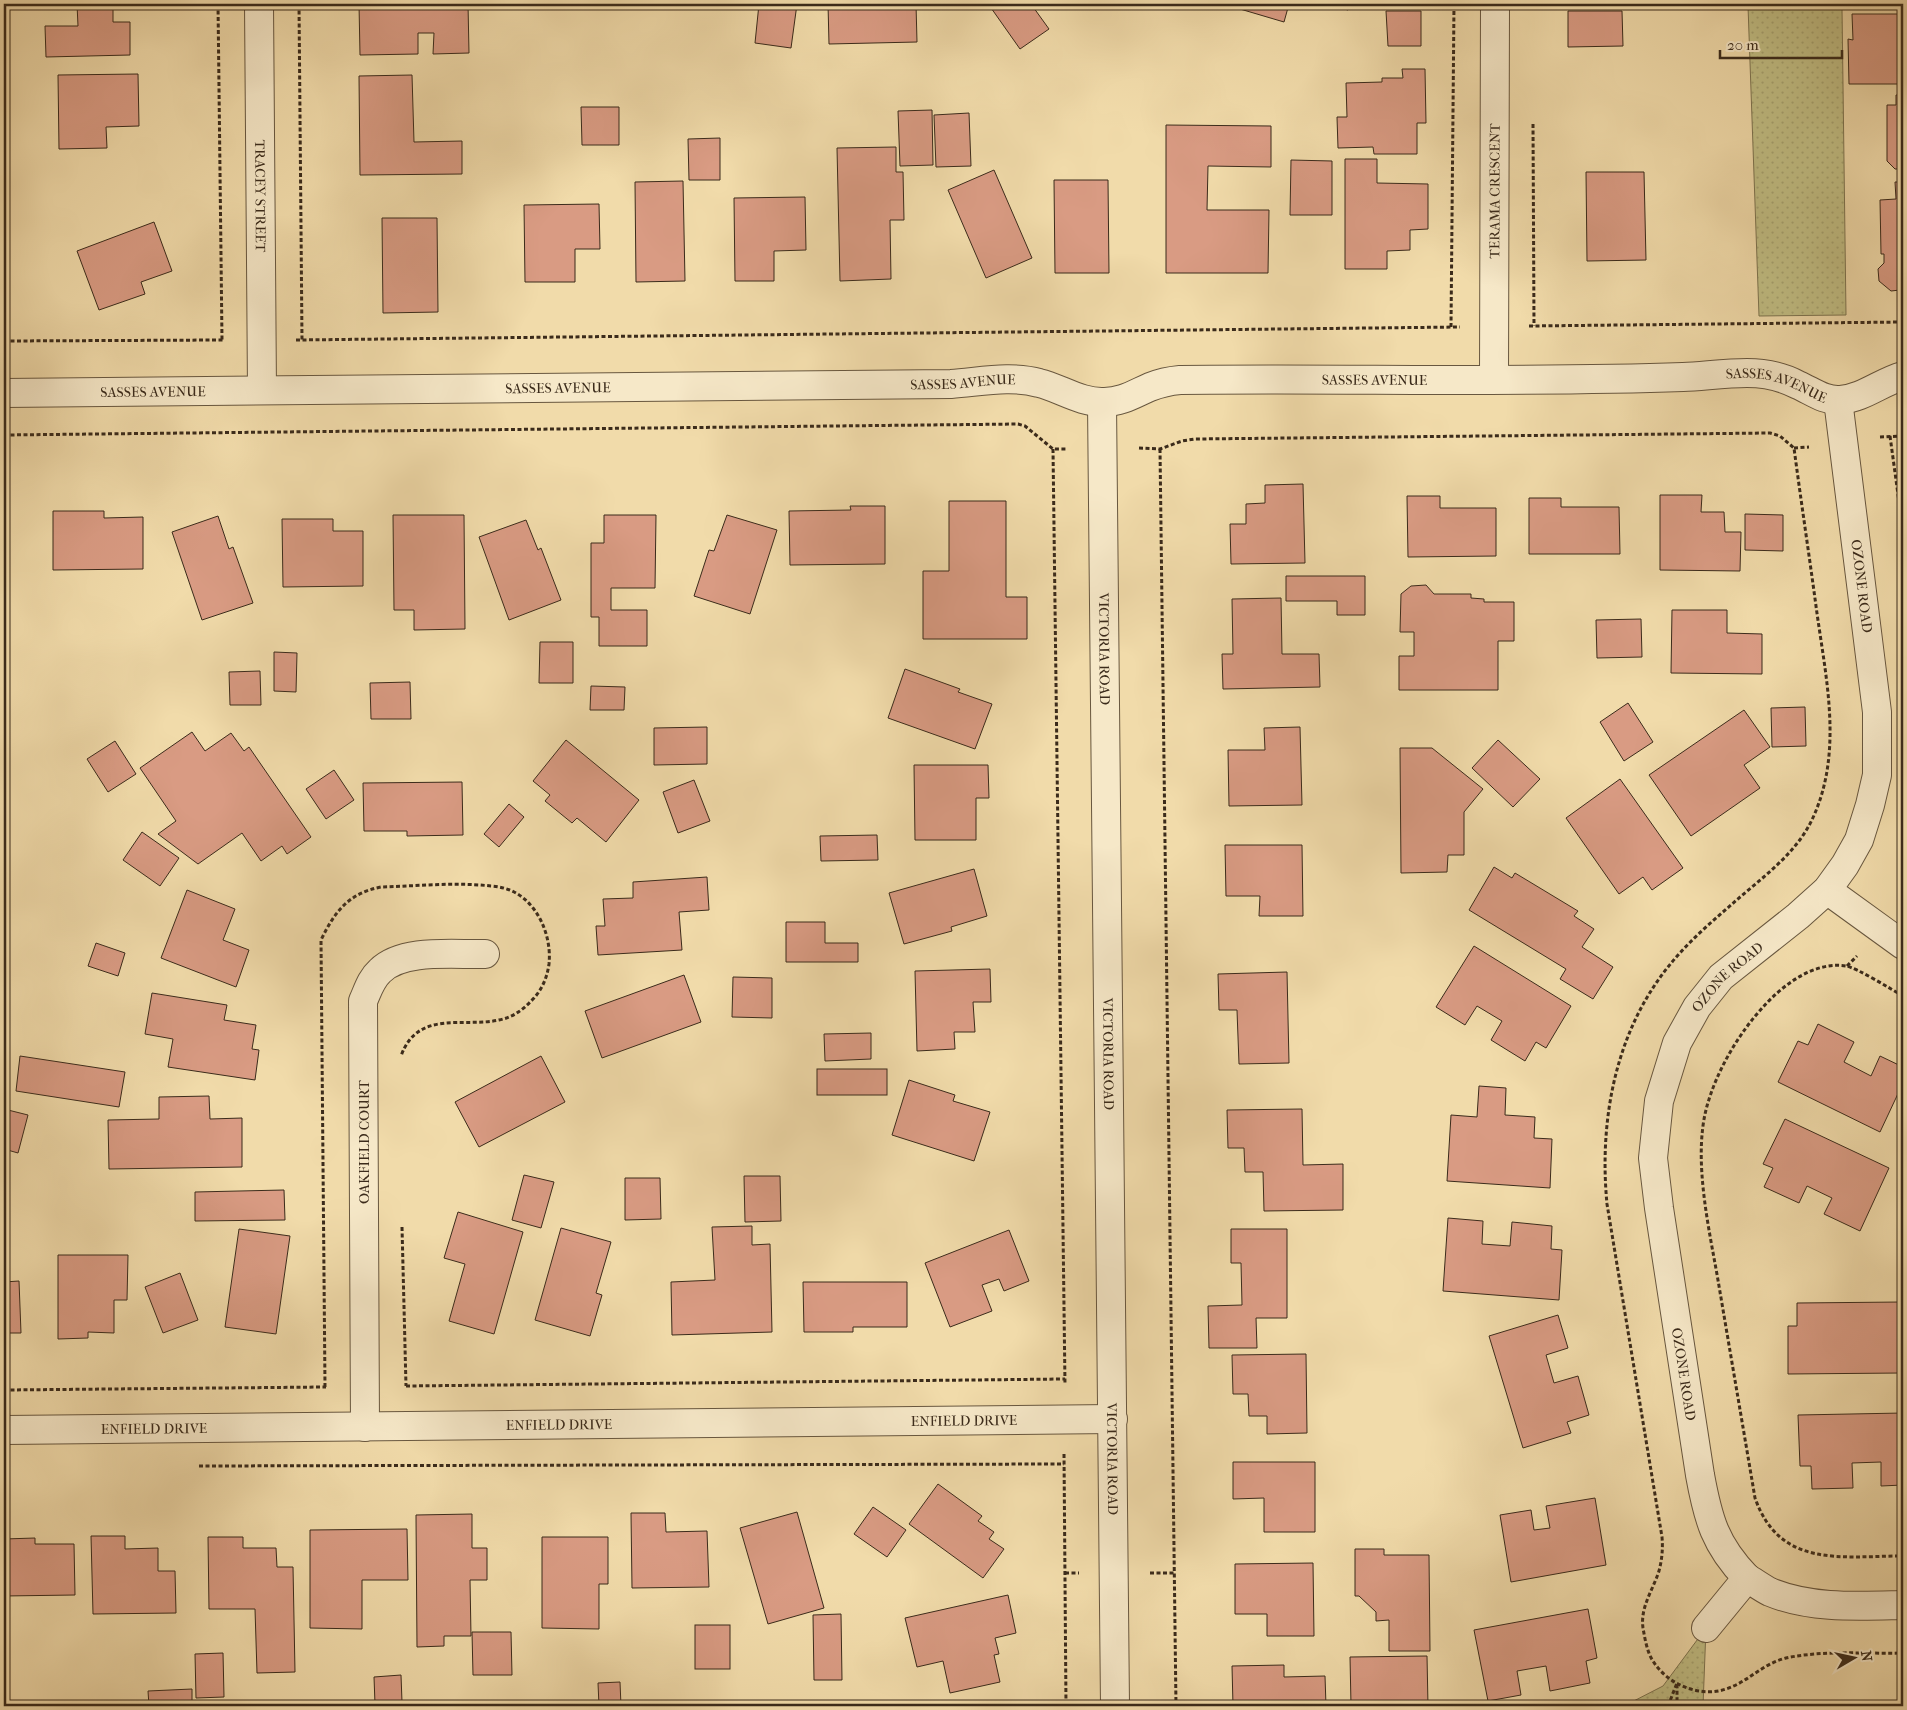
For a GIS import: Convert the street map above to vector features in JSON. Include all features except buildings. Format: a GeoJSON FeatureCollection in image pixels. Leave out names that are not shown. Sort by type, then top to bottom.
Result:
{"type":"FeatureCollection","features":[{"type":"Feature","properties":{"kind":"street","name":"TRACEY STREET"},"geometry":{"type":"LineString","coordinates":[[259,4],[262,390]]}},
{"type":"Feature","properties":{"kind":"street","name":"TERAMA CRESCENT"},"geometry":{"type":"LineString","coordinates":[[1494,4],[1494,379]]}},
{"type":"Feature","properties":{"kind":"street","name":"SASSES AVENUE"},"geometry":{"type":"LineString","coordinates":[[4,393],[951,384],[1012,380],[1037,382],[1086,400],[1102,403],[1124,400],[1150,387],[1180,380],[1683,377],[1749,373],[1774,376],[1800,386],[1813,394],[1838,400],[1865,394],[1892,379],[1903,376]]}},
{"type":"Feature","properties":{"kind":"street","name":"OZONE ROAD"},"geometry":{"type":"LineString","coordinates":[[1838,400],[1877,712],[1877,775],[1870,806],[1859,840],[1845,865],[1827,890],[1798,916],[1721,977],[1701,1002],[1677,1043],[1659,1101],[1653,1158],[1660,1217],[1700,1475],[1707,1513],[1716,1537],[1731,1562],[1747,1578],[1768,1591],[1815,1604],[1903,1606]]}},
{"type":"Feature","properties":{"kind":"street","name":"VICTORIA ROAD"},"geometry":{"type":"LineString","coordinates":[[1102,403],[1115,1706]]}},
{"type":"Feature","properties":{"kind":"street"},"geometry":{"type":"LineString","coordinates":[[1827,890],[1903,945]]}},
{"type":"Feature","properties":{"kind":"street","name":"OAKFIELD COURT"},"geometry":{"type":"LineString","coordinates":[[365,1427],[363,1001],[371,982],[381,970],[409,956],[485,954]]}},
{"type":"Feature","properties":{"kind":"street","name":"ENFIELD DRIVE"},"geometry":{"type":"LineString","coordinates":[[4,1430],[1113,1419]]}},
{"type":"Feature","properties":{"kind":"street"},"geometry":{"type":"LineString","coordinates":[[1706,1628],[1747,1578]]}},
{"type":"Feature","properties":{"kind":"path"},"geometry":{"type":"LineString","coordinates":[[4,341],[222,340],[218,4]]}},
{"type":"Feature","properties":{"kind":"path"},"geometry":{"type":"LineString","coordinates":[[299,4],[302,340],[1452,327],[1454,4]]}},
{"type":"Feature","properties":{"kind":"path"},"geometry":{"type":"LineString","coordinates":[[1533,121],[1534,326],[1903,322]]}},
{"type":"Feature","properties":{"kind":"path"},"geometry":{"type":"LineString","coordinates":[[4,435],[1018,424],[1025,426],[1053,449],[1070,449]]}},
{"type":"Feature","properties":{"kind":"path"},"geometry":{"type":"LineString","coordinates":[[1138,448],[1160,449],[1182,441],[1195,439],[1770,433],[1780,436],[1794,448],[1830,716],[1828,761],[1815,814],[1789,854],[1695,937],[1656,983],[1632,1025],[1619,1060],[1613,1082],[1605,1140],[1607,1204],[1662,1537],[1663,1553],[1659,1571],[1644,1608],[1643,1626],[1646,1644],[1652,1660],[1661,1671],[1677,1683],[1691,1689],[1708,1692],[1724,1690],[1740,1683],[1766,1665],[1807,1654],[1903,1653]]}},
{"type":"Feature","properties":{"kind":"path"},"geometry":{"type":"LineString","coordinates":[[1890,436],[1903,532]]}},
{"type":"Feature","properties":{"kind":"path"},"geometry":{"type":"LineString","coordinates":[[1880,437],[1903,436]]}},
{"type":"Feature","properties":{"kind":"path"},"geometry":{"type":"LineString","coordinates":[[1794,448],[1810,446]]}},
{"type":"Feature","properties":{"kind":"path"},"geometry":{"type":"LineString","coordinates":[[406,1386],[1065,1379],[1053,449]]}},
{"type":"Feature","properties":{"kind":"path"},"geometry":{"type":"LineString","coordinates":[[1160,449],[1176,1706]]}},
{"type":"Feature","properties":{"kind":"path"},"geometry":{"type":"LineString","coordinates":[[1847,966],[1862,951]]}},
{"type":"Feature","properties":{"kind":"path"},"geometry":{"type":"LineString","coordinates":[[1903,996],[1847,966],[1820,969],[1807,973],[1775,994],[1760,1010],[1724,1062],[1706,1108],[1702,1137],[1704,1191],[1755,1498],[1760,1513],[1767,1525],[1778,1536],[1789,1545],[1806,1552],[1824,1556],[1903,1556]]}},
{"type":"Feature","properties":{"kind":"path"},"geometry":{"type":"LineString","coordinates":[[4,1390],[325,1387]]}},
{"type":"Feature","properties":{"kind":"path"},"geometry":{"type":"LineString","coordinates":[[192,1466],[1064,1464],[1066,1706]]}},
{"type":"Feature","properties":{"kind":"path"},"geometry":{"type":"LineString","coordinates":[[1064,1573],[1085,1573]]}},
{"type":"Feature","properties":{"kind":"path"},"geometry":{"type":"LineString","coordinates":[[1144,1573],[1174,1573]]}},
{"type":"Feature","properties":{"kind":"path"},"geometry":{"type":"LineString","coordinates":[[1668,1706],[1677,1683]]}},
{"type":"Feature","properties":{"kind":"path"},"geometry":{"type":"LineString","coordinates":[[1677,1683],[1677,1706]]}},
{"type":"Feature","properties":{"kind":"shaded area"},"geometry":{"type":"Polygon","coordinates":[[[1748,6],[1842,8],[1846,315],[1759,316],[1748,6]]]}},
{"type":"Feature","properties":{"kind":"shaded area"},"geometry":{"type":"Polygon","coordinates":[[[1706,1628],[1703,1706],[1624,1706],[1663,1686],[1706,1628]]]}}]}
